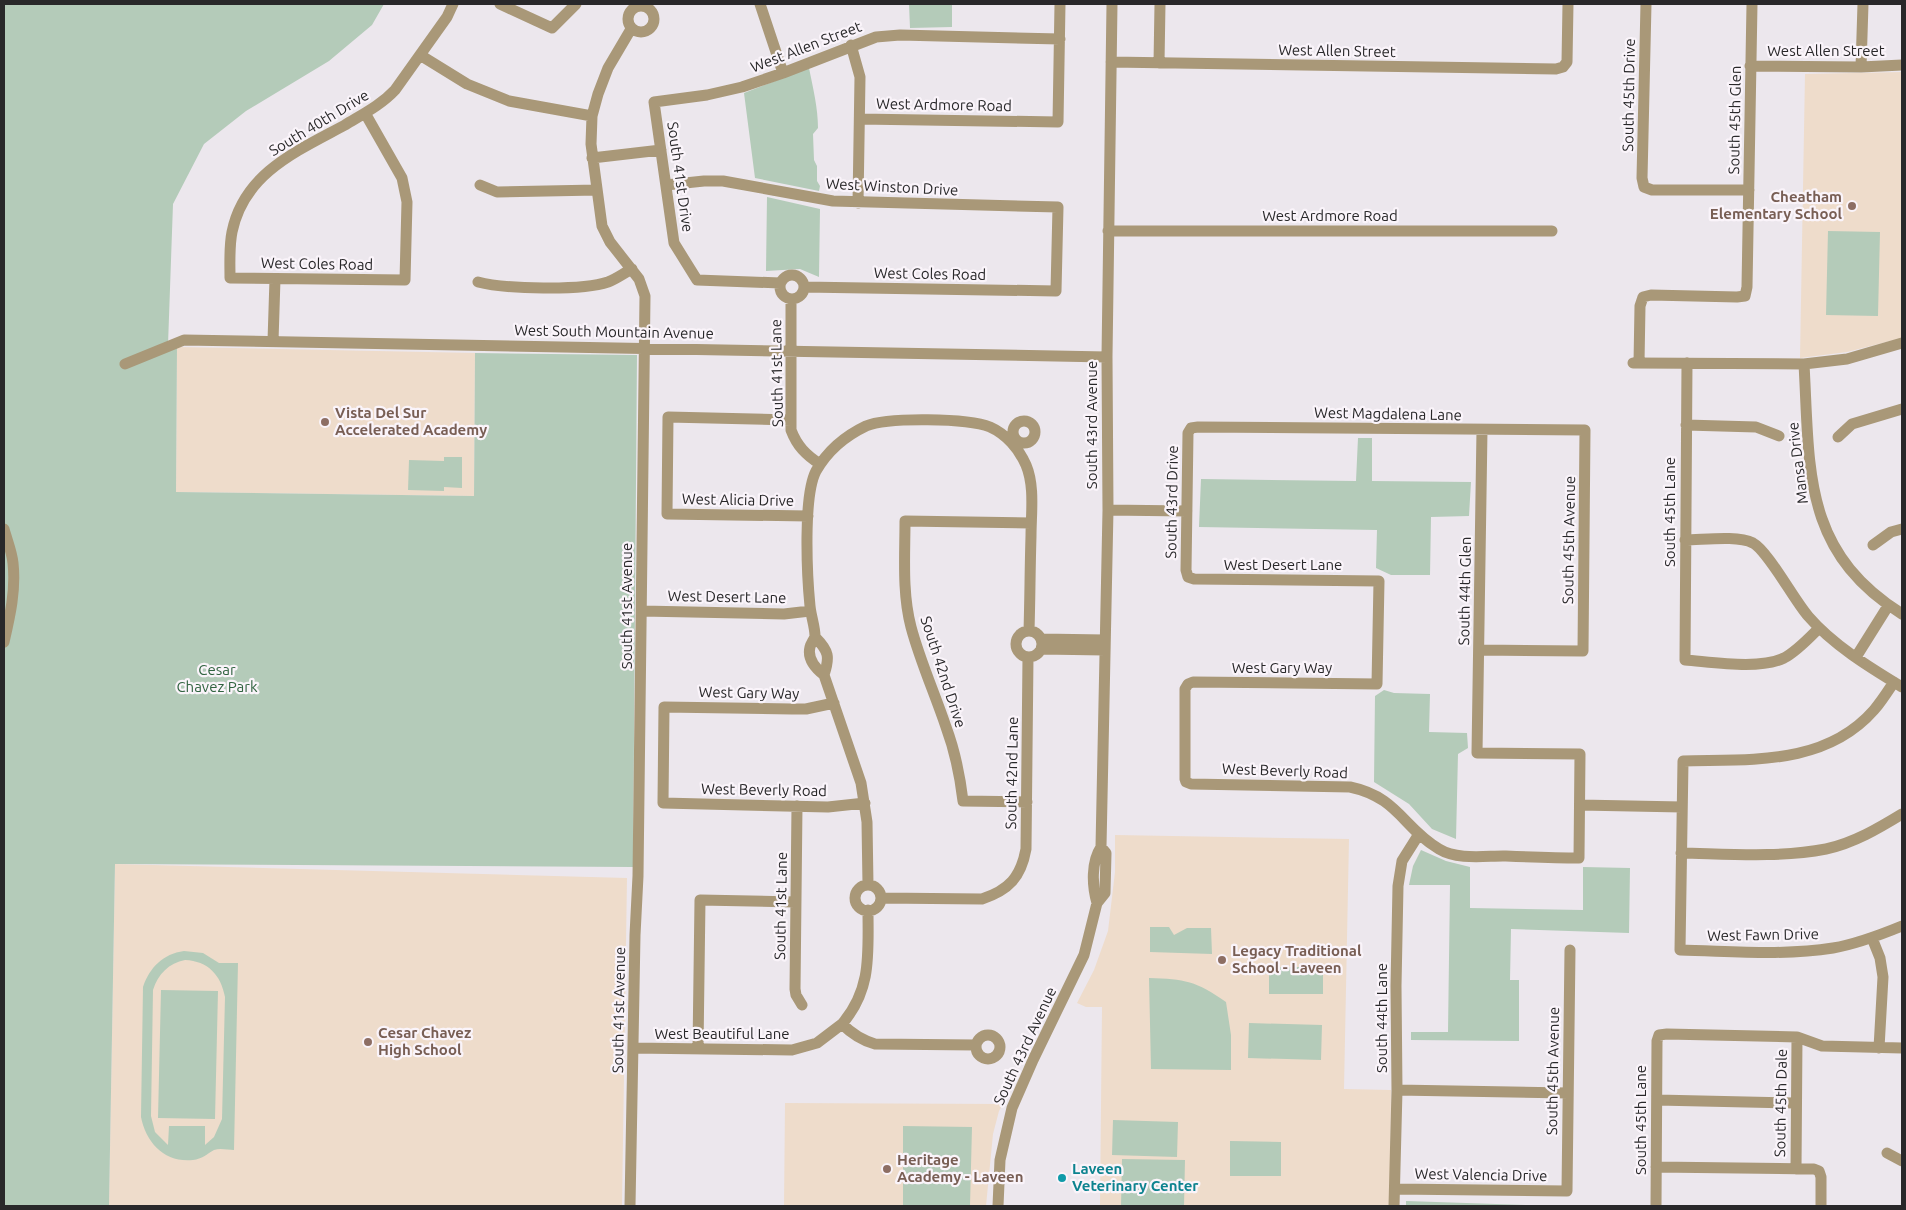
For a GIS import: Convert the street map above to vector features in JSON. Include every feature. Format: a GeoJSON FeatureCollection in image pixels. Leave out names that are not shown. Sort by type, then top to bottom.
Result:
{"type":"FeatureCollection","features":[{"type":"Feature","properties":{"kind":"street","name":"South 40th Drive"},"geometry":{"type":"LineString","coordinates":[[230,278],[232,232],[241,206],[258,181],[284,158],[386,100],[420,55],[453,4]]}},
{"type":"Feature","properties":{"kind":"street"},"geometry":{"type":"LineString","coordinates":[[500,4],[552,28],[576,4]]}},
{"type":"Feature","properties":{"kind":"street"},"geometry":{"type":"LineString","coordinates":[[760,4],[782,73]]}},
{"type":"Feature","properties":{"kind":"street"},"geometry":{"type":"LineString","coordinates":[[1060,4],[1060,39]]}},
{"type":"Feature","properties":{"kind":"street","name":"South 43rd Avenue"},"geometry":{"type":"LineString","coordinates":[[998,1206],[1000,1160],[1012,1108],[1084,955],[1097,903],[1105,893],[1106,853],[1101,846],[1108,510],[1107,357],[1112,4]]}},
{"type":"Feature","properties":{"kind":"street"},"geometry":{"type":"LineString","coordinates":[[1159,62],[1160,4]]}},
{"type":"Feature","properties":{"kind":"street","name":"West Allen Street"},"geometry":{"type":"LineString","coordinates":[[1111,62],[1556,69],[1563,68],[1567,62],[1568,4]]}},
{"type":"Feature","properties":{"kind":"street","name":"South 45th Drive"},"geometry":{"type":"LineString","coordinates":[[1646,4],[1642,178],[1644,187],[1652,190],[1749,190]]}},
{"type":"Feature","properties":{"kind":"street","name":"South 45th Glen"},"geometry":{"type":"LineString","coordinates":[[1687,364],[1635,363],[1640,306],[1642,297],[1651,295],[1745,296],[1747,287],[1752,4]]}},
{"type":"Feature","properties":{"kind":"street"},"geometry":{"type":"LineString","coordinates":[[1861,67],[1863,4]]}},
{"type":"Feature","properties":{"kind":"street"},"geometry":{"type":"LineString","coordinates":[[629,7],[653,7],[655,22],[651,29],[643,33],[631,29],[628,17],[629,7]]}},
{"type":"Feature","properties":{"kind":"street","name":"South 41st Avenue"},"geometry":{"type":"LineString","coordinates":[[630,1206],[635,935],[638,876],[645,296],[639,279],[610,242],[602,226],[592,158],[592,116],[608,68],[631,29]]}},
{"type":"Feature","properties":{"kind":"street","name":"West Allen Street"},"geometry":{"type":"LineString","coordinates":[[654,102],[706,95],[742,87],[876,37],[900,35],[1060,39]]}},
{"type":"Feature","properties":{"kind":"street","name":"West Ardmore Road"},"geometry":{"type":"LineString","coordinates":[[860,119],[1058,122],[1060,39]]}},
{"type":"Feature","properties":{"kind":"street"},"geometry":{"type":"LineString","coordinates":[[851,45],[860,77],[858,203]]}},
{"type":"Feature","properties":{"kind":"street"},"geometry":{"type":"LineString","coordinates":[[420,55],[467,84],[509,101],[592,116]]}},
{"type":"Feature","properties":{"kind":"street","name":"West Allen Street"},"geometry":{"type":"LineString","coordinates":[[1750,66],[1861,67],[1902,65]]}},
{"type":"Feature","properties":{"kind":"street","name":"South 41st Drive"},"geometry":{"type":"LineString","coordinates":[[654,102],[674,243],[697,280]]}},
{"type":"Feature","properties":{"kind":"street","name":"West Coles Road"},"geometry":{"type":"LineString","coordinates":[[230,278],[405,280],[407,202],[405,190],[402,178],[365,113]]}},
{"type":"Feature","properties":{"kind":"street"},"geometry":{"type":"LineString","coordinates":[[592,158],[661,150]]}},
{"type":"Feature","properties":{"kind":"street","name":"West Winston Drive"},"geometry":{"type":"LineString","coordinates":[[666,185],[723,181],[833,201],[858,203],[1058,207],[1056,290]]}},
{"type":"Feature","properties":{"kind":"street"},"geometry":{"type":"LineString","coordinates":[[480,185],[497,192],[597,190]]}},
{"type":"Feature","properties":{"kind":"street","name":"West Ardmore Road"},"geometry":{"type":"LineString","coordinates":[[1108,231],[1552,231]]}},
{"type":"Feature","properties":{"kind":"street"},"geometry":{"type":"LineString","coordinates":[[478,282],[492,286],[576,287],[608,282],[632,269]]}},
{"type":"Feature","properties":{"kind":"street","name":"West Coles Road"},"geometry":{"type":"LineString","coordinates":[[697,280],[780,283],[785,277],[792,275],[802,280],[804,287],[1056,290]]}},
{"type":"Feature","properties":{"kind":"street"},"geometry":{"type":"LineString","coordinates":[[273,341],[274,279]]}},
{"type":"Feature","properties":{"kind":"street"},"geometry":{"type":"LineString","coordinates":[[780,283],[782,294],[792,299],[801,294],[804,287]]}},
{"type":"Feature","properties":{"kind":"street","name":"South 41st Lane"},"geometry":{"type":"LineString","coordinates":[[792,299],[790,350],[791,430],[803,452],[820,464]]}},
{"type":"Feature","properties":{"kind":"street","name":"West South Mountain Avenue"},"geometry":{"type":"LineString","coordinates":[[125,364],[184,340],[1107,357]]}},
{"type":"Feature","properties":{"kind":"street"},"geometry":{"type":"LineString","coordinates":[[1687,364],[1804,364],[1847,359],[1902,343]]}},
{"type":"Feature","properties":{"kind":"street","name":"South 45th Lane"},"geometry":{"type":"LineString","coordinates":[[1687,364],[1685,660],[1755,664],[1770,662],[1784,658],[1819,628]]}},
{"type":"Feature","properties":{"kind":"street","name":"Mansa Drive"},"geometry":{"type":"LineString","coordinates":[[1804,364],[1810,467],[1821,520],[1836,550],[1855,578],[1888,606],[1902,614]]}},
{"type":"Feature","properties":{"kind":"street"},"geometry":{"type":"LineString","coordinates":[[1838,437],[1852,424],[1902,409]]}},
{"type":"Feature","properties":{"kind":"street","name":"West Alicia Drive"},"geometry":{"type":"LineString","coordinates":[[791,420],[668,417],[667,514],[808,516]]}},
{"type":"Feature","properties":{"kind":"street"},"geometry":{"type":"LineString","coordinates":[[824,675],[828,660],[827,651],[815,637],[810,611],[809,495],[815,474],[831,449],[868,426],[890,420],[977,423],[999,432],[1013,441],[1030,477],[1029,631],[1036,633],[1041,644]]}},
{"type":"Feature","properties":{"kind":"street"},"geometry":{"type":"LineString","coordinates":[[1686,425],[1756,427],[1779,436]]}},
{"type":"Feature","properties":{"kind":"street","name":"West Magdalena Lane"},"geometry":{"type":"LineString","coordinates":[[1191,428],[1585,430]]}},
{"type":"Feature","properties":{"kind":"street","name":"South 43rd Drive"},"geometry":{"type":"LineString","coordinates":[[1188,577],[1186,570],[1188,434],[1191,428]]}},
{"type":"Feature","properties":{"kind":"street","name":"South 44th Glen"},"geometry":{"type":"LineString","coordinates":[[1482,430],[1477,753],[1580,754],[1580,805]]}},
{"type":"Feature","properties":{"kind":"street","name":"South 45th Avenue"},"geometry":{"type":"LineString","coordinates":[[1480,650],[1582,651],[1585,430]]}},
{"type":"Feature","properties":{"kind":"street"},"geometry":{"type":"LineString","coordinates":[[1108,510],[1187,512]]}},
{"type":"Feature","properties":{"kind":"street","name":"South 42nd Drive"},"geometry":{"type":"LineString","coordinates":[[1027,802],[963,801],[958,771],[947,729],[910,625],[905,583],[905,521],[1031,523]]}},
{"type":"Feature","properties":{"kind":"street"},"geometry":{"type":"LineString","coordinates":[[4,529],[13,561],[14,579],[12,608],[4,642]]}},
{"type":"Feature","properties":{"kind":"street"},"geometry":{"type":"LineString","coordinates":[[1873,545],[1891,532],[1902,529]]}},
{"type":"Feature","properties":{"kind":"street"},"geometry":{"type":"LineString","coordinates":[[1685,540],[1740,540],[1754,544],[1765,553],[1796,601],[1819,628],[1856,657],[1898,685],[1853,730],[1825,745],[1802,754],[1780,758],[1683,761],[1681,853],[1784,854],[1828,848],[1863,836],[1902,814]]}},
{"type":"Feature","properties":{"kind":"street","name":"West Desert Lane"},"geometry":{"type":"LineString","coordinates":[[1188,577],[1194,579],[1379,581],[1377,684]]}},
{"type":"Feature","properties":{"kind":"street"},"geometry":{"type":"LineString","coordinates":[[1856,657],[1888,606]]}},
{"type":"Feature","properties":{"kind":"street","name":"West Desert Lane"},"geometry":{"type":"LineString","coordinates":[[642,611],[784,614],[810,611]]}},
{"type":"Feature","properties":{"kind":"street","name":"South 42nd Lane"},"geometry":{"type":"LineString","coordinates":[[881,898],[982,898],[995,894],[1008,886],[1023,863],[1026,849],[1028,657],[1019,652],[1016,645],[1019,635],[1029,631]]}},
{"type":"Feature","properties":{"kind":"street"},"geometry":{"type":"LineString","coordinates":[[815,637],[810,646],[809,654],[811,661],[824,675],[857,770],[865,803],[868,838],[868,885]]}},
{"type":"Feature","properties":{"kind":"street"},"geometry":{"type":"LineString","coordinates":[[1041,644],[1105,645]]}},
{"type":"Feature","properties":{"kind":"street"},"geometry":{"type":"LineString","coordinates":[[1028,657],[1036,654],[1041,644]]}},
{"type":"Feature","properties":{"kind":"street","name":"West Gary Way"},"geometry":{"type":"LineString","coordinates":[[1188,684],[1193,682],[1377,684]]}},
{"type":"Feature","properties":{"kind":"street","name":"West Beverly Road"},"geometry":{"type":"LineString","coordinates":[[1188,684],[1185,689],[1184,776],[1186,782],[1191,784],[1358,788],[1385,800],[1419,834],[1440,850],[1453,854],[1579,858],[1580,805]]}},
{"type":"Feature","properties":{"kind":"street","name":"West Gary Way"},"geometry":{"type":"LineString","coordinates":[[663,803],[664,707],[792,710],[834,703]]}},
{"type":"Feature","properties":{"kind":"street","name":"West Beverly Road"},"geometry":{"type":"LineString","coordinates":[[663,803],[835,806],[865,803]]}},
{"type":"Feature","properties":{"kind":"street"},"geometry":{"type":"LineString","coordinates":[[1580,805],[1682,807]]}},
{"type":"Feature","properties":{"kind":"street","name":"South 41st Lane"},"geometry":{"type":"LineString","coordinates":[[797,806],[795,989],[796,995],[802,1004]]}},
{"type":"Feature","properties":{"kind":"street","name":"South 44th Lane"},"geometry":{"type":"LineString","coordinates":[[1394,1206],[1397,1090],[1398,874],[1402,861],[1419,834]]}},
{"type":"Feature","properties":{"kind":"street","name":"West Fawn Drive"},"geometry":{"type":"LineString","coordinates":[[1681,853],[1680,950],[1794,952],[1834,948],[1872,938],[1902,926]]}},
{"type":"Feature","properties":{"kind":"street"},"geometry":{"type":"LineString","coordinates":[[868,885],[879,890],[881,898],[878,906],[868,910],[859,907],[855,895],[860,888],[868,885]]}},
{"type":"Feature","properties":{"kind":"street"},"geometry":{"type":"LineString","coordinates":[[698,1049],[700,900],[795,902]]}},
{"type":"Feature","properties":{"kind":"street","name":"West Beautiful Lane"},"geometry":{"type":"LineString","coordinates":[[633,1048],[792,1050],[818,1043],[842,1024],[853,1011],[858,1001],[866,976],[868,910]]}},
{"type":"Feature","properties":{"kind":"street"},"geometry":{"type":"LineString","coordinates":[[1872,938],[1880,958],[1883,977],[1879,1048]]}},
{"type":"Feature","properties":{"kind":"street","name":"South 45th Avenue"},"geometry":{"type":"LineString","coordinates":[[1567,1191],[1570,950]]}},
{"type":"Feature","properties":{"kind":"street"},"geometry":{"type":"LineString","coordinates":[[842,1024],[852,1034],[874,1044],[976,1045]]}},
{"type":"Feature","properties":{"kind":"street","name":"South 45th Lane"},"geometry":{"type":"LineString","coordinates":[[1656,1206],[1657,1041],[1659,1035],[1797,1037]]}},
{"type":"Feature","properties":{"kind":"street"},"geometry":{"type":"LineString","coordinates":[[1797,1037],[1822,1046],[1902,1048]]}},
{"type":"Feature","properties":{"kind":"street","name":"South 45th Dale"},"geometry":{"type":"LineString","coordinates":[[1796,1169],[1797,1037]]}},
{"type":"Feature","properties":{"kind":"street"},"geometry":{"type":"LineString","coordinates":[[1397,1090],[1568,1093]]}},
{"type":"Feature","properties":{"kind":"street"},"geometry":{"type":"LineString","coordinates":[[1657,1100],[1795,1103]]}},
{"type":"Feature","properties":{"kind":"street"},"geometry":{"type":"LineString","coordinates":[[1887,1153],[1902,1161]]}},
{"type":"Feature","properties":{"kind":"street"},"geometry":{"type":"LineString","coordinates":[[1656,1167],[1814,1169],[1819,1172],[1821,1177],[1821,1206]]}},
{"type":"Feature","properties":{"kind":"street","name":"West Valencia Drive"},"geometry":{"type":"LineString","coordinates":[[1395,1189],[1567,1191]]}},
{"type":"Feature","properties":{"kind":"shaded area","name":"Cheatham Elementary School"},"geometry":{"type":"Polygon","coordinates":[[[1902,72],[1902,338],[1847,352],[1800,358],[1805,74],[1902,72]]]}},
{"type":"Feature","properties":{"kind":"shaded area","name":"Vista Del Sur Accelerated Academy"},"geometry":{"type":"Polygon","coordinates":[[[177,347],[475,353],[474,496],[176,492],[177,347]]]}},
{"type":"Feature","properties":{"kind":"shaded area","name":"Legacy Traditional School - Laveen"},"geometry":{"type":"Polygon","coordinates":[[[1115,835],[1349,839],[1344,1089],[1391,1090],[1390,1206],[1100,1206],[1102,1007],[1086,1007],[1077,1003],[1094,970],[1108,931],[1115,872],[1115,835]]]}},
{"type":"Feature","properties":{"kind":"shaded area","name":"Cesar Chavez High School"},"geometry":{"type":"Polygon","coordinates":[[[115,864],[627,878],[622,1206],[109,1206],[115,864]]]}},
{"type":"Feature","properties":{"kind":"shaded area","name":"Heritage Academy - Laveen"},"geometry":{"type":"Polygon","coordinates":[[[785,1103],[1003,1104],[999,1111],[993,1134],[986,1206],[784,1206],[785,1103]]]}},
{"type":"Feature","properties":{"kind":"green space","name":"Cesar Chavez Park"},"geometry":{"type":"Polygon","coordinates":[[[4,4],[384,4],[372,25],[329,61],[246,111],[204,144],[173,204],[168,345],[177,347],[176,492],[474,496],[475,353],[637,355],[633,867],[115,864],[109,1206],[4,1206],[4,4]]]}},
{"type":"Feature","properties":{"kind":"green space"},"geometry":{"type":"Polygon","coordinates":[[[909,4],[952,4],[952,27],[910,28],[909,4]]]}},
{"type":"Feature","properties":{"kind":"green space"},"geometry":{"type":"Polygon","coordinates":[[[809,68],[818,120],[818,128],[813,134],[814,160],[817,166],[819,191],[755,178],[744,93],[809,68]]]}},
{"type":"Feature","properties":{"kind":"green space"},"geometry":{"type":"Polygon","coordinates":[[[767,197],[820,209],[819,277],[800,269],[766,271],[767,197]]]}},
{"type":"Feature","properties":{"kind":"green space"},"geometry":{"type":"Polygon","coordinates":[[[1828,231],[1880,232],[1878,316],[1826,315],[1828,231]]]}},
{"type":"Feature","properties":{"kind":"green space"},"geometry":{"type":"Polygon","coordinates":[[[1358,438],[1372,438],[1372,481],[1471,482],[1469,516],[1431,517],[1430,575],[1391,575],[1376,568],[1377,530],[1199,527],[1201,479],[1356,481],[1358,438]]]}},
{"type":"Feature","properties":{"kind":"green space"},"geometry":{"type":"Polygon","coordinates":[[[444,457],[462,457],[462,488],[444,487],[444,491],[408,490],[409,460],[444,461],[444,457]]]}},
{"type":"Feature","properties":{"kind":"green space"},"geometry":{"type":"Polygon","coordinates":[[[1384,690],[1394,693],[1430,694],[1429,732],[1467,733],[1468,748],[1458,754],[1456,839],[1432,829],[1409,804],[1374,782],[1375,696],[1384,690]]]}},
{"type":"Feature","properties":{"kind":"green space"},"geometry":{"type":"Polygon","coordinates":[[[1421,850],[1446,861],[1470,867],[1470,908],[1583,910],[1583,867],[1630,868],[1629,933],[1511,929],[1510,980],[1519,980],[1519,1041],[1411,1040],[1411,1032],[1448,1032],[1450,885],[1409,885],[1413,866],[1421,850]]]}},
{"type":"Feature","properties":{"kind":"green space"},"geometry":{"type":"Polygon","coordinates":[[[1150,927],[1169,927],[1174,935],[1187,928],[1211,928],[1212,954],[1150,952],[1150,927]]]}},
{"type":"Feature","properties":{"kind":"green space"},"geometry":{"type":"Polygon","coordinates":[[[184,951],[203,953],[219,963],[238,963],[234,1150],[216,1149],[193,1160],[174,1158],[158,1149],[147,1135],[141,1117],[143,987],[149,973],[158,963],[176,953],[184,951]],[[179,961],[169,967],[161,974],[153,990],[151,1116],[155,1132],[168,1145],[169,1126],[205,1126],[205,1145],[214,1137],[222,1119],[225,997],[217,976],[207,966],[193,961],[179,961]]]}},
{"type":"Feature","properties":{"kind":"green space"},"geometry":{"type":"Polygon","coordinates":[[[1258,967],[1323,967],[1323,994],[1269,994],[1269,974],[1258,974],[1258,967]]]}},
{"type":"Feature","properties":{"kind":"green space"},"geometry":{"type":"Polygon","coordinates":[[[1149,978],[1190,982],[1226,1002],[1231,1035],[1231,1070],[1151,1069],[1149,978]]]}},
{"type":"Feature","properties":{"kind":"green space"},"geometry":{"type":"Polygon","coordinates":[[[161,990],[218,991],[215,1119],[158,1118],[161,990]]]}},
{"type":"Feature","properties":{"kind":"green space"},"geometry":{"type":"Polygon","coordinates":[[[1249,1023],[1322,1025],[1321,1060],[1248,1058],[1249,1023]]]}},
{"type":"Feature","properties":{"kind":"green space"},"geometry":{"type":"Polygon","coordinates":[[[1113,1120],[1178,1122],[1177,1157],[1112,1155],[1113,1120]]]}},
{"type":"Feature","properties":{"kind":"green space"},"geometry":{"type":"Polygon","coordinates":[[[903,1126],[972,1127],[970,1206],[903,1206],[903,1126]]]}},
{"type":"Feature","properties":{"kind":"green space"},"geometry":{"type":"Polygon","coordinates":[[[1230,1141],[1281,1142],[1281,1176],[1230,1176],[1230,1141]]]}},
{"type":"Feature","properties":{"kind":"green space"},"geometry":{"type":"Polygon","coordinates":[[[1122,1159],[1185,1160],[1184,1206],[1121,1206],[1122,1159]]]}},
{"type":"Feature","properties":{"kind":"green space"},"geometry":{"type":"Polygon","coordinates":[[[1406,1201],[1554,1206],[1406,1206],[1406,1201]]]}},
{"type":"Feature","properties":{"kind":"place","name":"Cheatham Elementary School"},"geometry":{"type":"Point","coordinates":[1852,206]}},
{"type":"Feature","properties":{"kind":"place","name":"Vista Del Sur Accelerated Academy"},"geometry":{"type":"Point","coordinates":[325,422]}},
{"type":"Feature","properties":{"kind":"place","name":"Legacy Traditional School - Laveen"},"geometry":{"type":"Point","coordinates":[1222,960]}},
{"type":"Feature","properties":{"kind":"place","name":"Cesar Chavez High School"},"geometry":{"type":"Point","coordinates":[368,1042]}},
{"type":"Feature","properties":{"kind":"place","name":"Heritage Academy - Laveen"},"geometry":{"type":"Point","coordinates":[887,1169]}},
{"type":"Feature","properties":{"kind":"place","name":"Laveen Veterinary Center"},"geometry":{"type":"Point","coordinates":[1062,1178]}}]}
